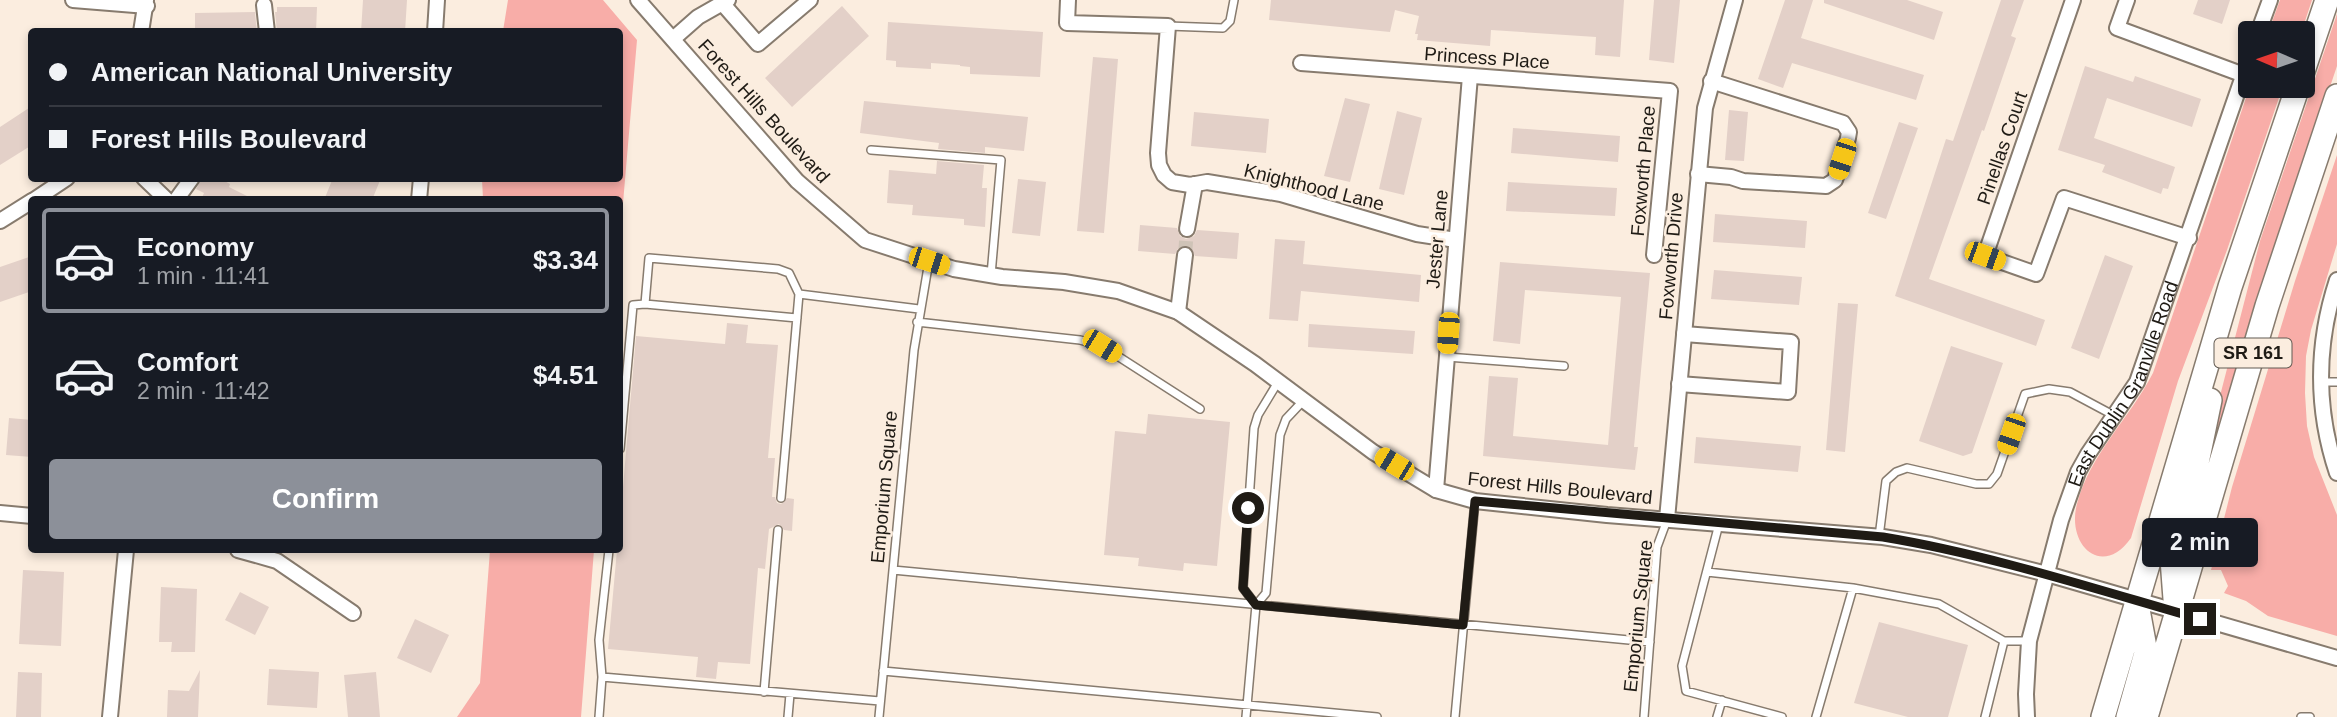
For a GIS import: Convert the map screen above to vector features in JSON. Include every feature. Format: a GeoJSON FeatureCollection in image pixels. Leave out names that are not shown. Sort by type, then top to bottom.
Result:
{"type":"FeatureCollection","features":[{"type":"Feature","properties":{"kind":"main road"},"geometry":{"type":"LineString","coordinates":[[2315,36],[2327,0]]}},
{"type":"Feature","properties":{"kind":"main road","name":"SR 161"},"geometry":{"type":"LineString","coordinates":[[2146,717],[2267,306],[2337,96]]}},
{"type":"Feature","properties":{"kind":"main road","name":"SR 161"},"geometry":{"type":"LineString","coordinates":[[2103,717],[2230,287],[2294,98]]}},
{"type":"Feature","properties":{"kind":"main road"},"geometry":{"type":"LineString","coordinates":[[2176,612],[2172,559],[2197,463],[2230,287]]}},
{"type":"Feature","properties":{"kind":"main road"},"geometry":{"type":"LineString","coordinates":[[2128,717],[2146,653],[2136,600]]}},
{"type":"Feature","properties":{"kind":"street"},"geometry":{"type":"LineString","coordinates":[[73,0],[146,3],[142,28]]}},
{"type":"Feature","properties":{"kind":"street"},"geometry":{"type":"LineString","coordinates":[[435,28],[437,0]]}},
{"type":"Feature","properties":{"kind":"street","name":"Forest Hills Boulevard"},"geometry":{"type":"LineString","coordinates":[[638,0],[806,189],[865,240],[954,269],[1118,291],[1178,312],[1373,452],[1436,489],[1475,501],[1879,537],[1931,545],[2047,574],[2337,658]]}},
{"type":"Feature","properties":{"kind":"street"},"geometry":{"type":"LineString","coordinates":[[673,39],[698,18],[725,2],[758,44],[810,0]]}},
{"type":"Feature","properties":{"kind":"street"},"geometry":{"type":"LineString","coordinates":[[1068,0],[1067,23],[1168,26]]}},
{"type":"Feature","properties":{"kind":"street","name":"Foxworth Drive"},"geometry":{"type":"LineString","coordinates":[[1667,519],[1705,108],[1735,0]]}},
{"type":"Feature","properties":{"kind":"street","name":"Pinellas Court"},"geometry":{"type":"LineString","coordinates":[[2073,0],[1985,256],[2036,274],[2064,198],[2189,238]]}},
{"type":"Feature","properties":{"kind":"street"},"geometry":{"type":"LineString","coordinates":[[2127,0],[2117,28],[2238,73]]}},
{"type":"Feature","properties":{"kind":"street"},"geometry":{"type":"LineString","coordinates":[[2262,21],[2270,0]]}},
{"type":"Feature","properties":{"kind":"street"},"geometry":{"type":"LineString","coordinates":[[264,5],[267,28]]}},
{"type":"Feature","properties":{"kind":"street","name":"Knighthood Lane"},"geometry":{"type":"LineString","coordinates":[[1168,26],[1159,165],[1172,182],[1208,182],[1281,194],[1417,234],[1456,240]]}},
{"type":"Feature","properties":{"kind":"street","name":"Princess Place"},"geometry":{"type":"LineString","coordinates":[[1301,63],[1670,91]]}},
{"type":"Feature","properties":{"kind":"street","name":"Jester Lane"},"geometry":{"type":"LineString","coordinates":[[1436,489],[1470,76]]}},
{"type":"Feature","properties":{"kind":"street"},"geometry":{"type":"LineString","coordinates":[[1698,174],[1731,177],[1743,181],[1826,186],[1835,180],[1849,132],[1843,123],[1711,82]]}},
{"type":"Feature","properties":{"kind":"street","name":"Foxworth Place"},"geometry":{"type":"LineString","coordinates":[[1654,255],[1670,91]]}},
{"type":"Feature","properties":{"kind":"street","name":"East Dublin Granville Road"},"geometry":{"type":"LineString","coordinates":[[2027,717],[2029,641],[2061,520],[2078,472],[2137,382],[2238,93]]}},
{"type":"Feature","properties":{"kind":"street"},"geometry":{"type":"LineString","coordinates":[[39,196],[62,182]]}},
{"type":"Feature","properties":{"kind":"street"},"geometry":{"type":"LineString","coordinates":[[147,182],[158,196]]}},
{"type":"Feature","properties":{"kind":"street"},"geometry":{"type":"LineString","coordinates":[[1187,229],[1195,184]]}},
{"type":"Feature","properties":{"kind":"street"},"geometry":{"type":"LineString","coordinates":[[0,221],[28,203]]}},
{"type":"Feature","properties":{"kind":"street"},"geometry":{"type":"LineString","coordinates":[[1178,312],[1185,255]]}},
{"type":"Feature","properties":{"kind":"street"},"geometry":{"type":"LineString","coordinates":[[2337,280],[2328,309],[2321,361],[2322,404],[2328,447],[2337,473]]}},
{"type":"Feature","properties":{"kind":"street"},"geometry":{"type":"LineString","coordinates":[[1679,384],[1788,392],[1791,342],[1684,334]]}},
{"type":"Feature","properties":{"kind":"street"},"geometry":{"type":"LineString","coordinates":[[0,513],[28,516]]}},
{"type":"Feature","properties":{"kind":"street"},"geometry":{"type":"LineString","coordinates":[[110,717],[126,553]]}},
{"type":"Feature","properties":{"kind":"street"},"geometry":{"type":"LineString","coordinates":[[249,553],[277,561],[353,613]]}},
{"type":"Feature","properties":{"kind":"lane"},"geometry":{"type":"LineString","coordinates":[[1168,26],[1223,28],[1230,21],[1234,0]]}},
{"type":"Feature","properties":{"kind":"lane"},"geometry":{"type":"LineString","coordinates":[[871,150],[1001,160],[991,275]]}},
{"type":"Feature","properties":{"kind":"lane"},"geometry":{"type":"LineString","coordinates":[[645,304],[649,258],[778,269],[789,273],[799,294],[781,498]]}},
{"type":"Feature","properties":{"kind":"lane","name":"Emporium Square"},"geometry":{"type":"LineString","coordinates":[[879,717],[917,322],[929,261]]}},
{"type":"Feature","properties":{"kind":"lane"},"geometry":{"type":"LineString","coordinates":[[799,294],[919,309]]}},
{"type":"Feature","properties":{"kind":"lane"},"geometry":{"type":"LineString","coordinates":[[623,416],[633,305],[797,318]]}},
{"type":"Feature","properties":{"kind":"lane"},"geometry":{"type":"LineString","coordinates":[[917,322],[1080,340],[1102,346],[1200,409]]}},
{"type":"Feature","properties":{"kind":"lane"},"geometry":{"type":"LineString","coordinates":[[1447,357],[1564,366]]}},
{"type":"Feature","properties":{"kind":"lane"},"geometry":{"type":"LineString","coordinates":[[1256,605],[1243,588],[1254,428],[1258,415],[1278,382]]}},
{"type":"Feature","properties":{"kind":"lane"},"geometry":{"type":"LineString","coordinates":[[2321,382],[2337,382]]}},
{"type":"Feature","properties":{"kind":"lane"},"geometry":{"type":"LineString","coordinates":[[1879,537],[1886,481],[1896,472],[1907,468],[1976,484],[1989,484],[1997,474],[2025,394],[2049,389],[2070,392],[2113,415]]}},
{"type":"Feature","properties":{"kind":"lane"},"geometry":{"type":"LineString","coordinates":[[1246,717],[1256,605],[1266,593],[1280,435],[1286,419],[1303,401]]}},
{"type":"Feature","properties":{"kind":"lane"},"geometry":{"type":"LineString","coordinates":[[1455,717],[1475,501]]}},
{"type":"Feature","properties":{"kind":"lane","name":"Emporium Square"},"geometry":{"type":"LineString","coordinates":[[1644,717],[1657,547],[1667,519]]}},
{"type":"Feature","properties":{"kind":"lane"},"geometry":{"type":"LineString","coordinates":[[1719,523],[1682,666],[1686,691],[1782,717]]}},
{"type":"Feature","properties":{"kind":"lane"},"geometry":{"type":"LineString","coordinates":[[764,692],[778,530]]}},
{"type":"Feature","properties":{"kind":"lane"},"geometry":{"type":"LineString","coordinates":[[599,717],[602,677],[599,640],[609,553]]}},
{"type":"Feature","properties":{"kind":"lane"},"geometry":{"type":"LineString","coordinates":[[892,570],[1650,642]]}},
{"type":"Feature","properties":{"kind":"lane"},"geometry":{"type":"LineString","coordinates":[[1707,572],[1853,588],[1940,604],[2004,641],[2029,641]]}},
{"type":"Feature","properties":{"kind":"lane"},"geometry":{"type":"LineString","coordinates":[[1816,717],[1853,588]]}},
{"type":"Feature","properties":{"kind":"lane"},"geometry":{"type":"LineString","coordinates":[[1984,717],[2004,641]]}},
{"type":"Feature","properties":{"kind":"lane"},"geometry":{"type":"LineString","coordinates":[[883,671],[1377,717]]}},
{"type":"Feature","properties":{"kind":"lane"},"geometry":{"type":"LineString","coordinates":[[602,677],[880,701]]}},
{"type":"Feature","properties":{"kind":"lane"},"geometry":{"type":"LineString","coordinates":[[788,717],[790,694]]}},
{"type":"Feature","properties":{"kind":"lane"},"geometry":{"type":"LineString","coordinates":[[1717,717],[1722,700]]}},
{"type":"Feature","properties":{"kind":"lane"},"geometry":{"type":"LineString","coordinates":[[2301,717],[2309,717]]}},
{"type":"Feature","properties":{"kind":"shaded area"},"geometry":{"type":"Polygon","coordinates":[[[508,0],[603,0],[637,40],[623,203],[623,196],[483,196],[482,182],[623,182],[623,28],[503,28],[508,0]]]}},
{"type":"Feature","properties":{"kind":"shaded area"},"geometry":{"type":"Polygon","coordinates":[[[2280,0],[2312,0],[2305,21],[2272,21],[2280,0]]]}},
{"type":"Feature","properties":{"kind":"shaded area"},"geometry":{"type":"Polygon","coordinates":[[[2337,14],[2337,66],[2267,274],[2194,513],[2190,512],[2260,241],[2309,98],[2315,98],[2315,79],[2337,14]]]}},
{"type":"Feature","properties":{"kind":"shaded area"},"geometry":{"type":"Polygon","coordinates":[[[2246,98],[2279,98],[2227,250],[2178,381],[2131,538],[2120,550],[2109,556],[2098,556],[2089,552],[2082,544],[2077,532],[2077,504],[2091,469],[2153,373],[2246,98]]]}},
{"type":"Feature","properties":{"kind":"shaded area"},"geometry":{"type":"Polygon","coordinates":[[[2337,155],[2337,244],[2311,330],[2306,356],[2305,393],[2307,426],[2314,457],[2337,515],[2337,636],[2268,616],[2246,601],[2224,593],[2228,586],[2221,570],[2211,570],[2232,487],[2337,155]]]}},
{"type":"Feature","properties":{"kind":"shaded area"},"geometry":{"type":"Polygon","coordinates":[[[490,553],[594,553],[581,717],[457,717],[480,683],[490,553]]]}},
{"type":"Feature","properties":{"kind":"building"},"geometry":{"type":"Polygon","coordinates":[[[363,0],[407,0],[405,28],[361,28],[363,0]]]}},
{"type":"Feature","properties":{"kind":"building"},"geometry":{"type":"Polygon","coordinates":[[[1271,0],[1624,0],[1620,57],[1595,55],[1596,37],[1491,30],[1490,46],[1417,40],[1418,34],[1415,34],[1419,16],[1395,10],[1390,32],[1269,20],[1271,0]]]}},
{"type":"Feature","properties":{"kind":"building"},"geometry":{"type":"Polygon","coordinates":[[[1654,0],[1680,0],[1674,63],[1649,60],[1654,0]]]}},
{"type":"Feature","properties":{"kind":"building"},"geometry":{"type":"Polygon","coordinates":[[[1785,0],[1813,0],[1801,38],[1924,75],[1916,100],[1792,63],[1783,88],[1758,79],[1785,0]]]}},
{"type":"Feature","properties":{"kind":"building"},"geometry":{"type":"Polygon","coordinates":[[[1824,0],[1907,0],[1943,12],[1934,40],[1824,3],[1824,0]]]}},
{"type":"Feature","properties":{"kind":"building"},"geometry":{"type":"Polygon","coordinates":[[[2001,0],[2024,0],[2011,36],[2016,38],[1929,279],[2045,320],[2036,346],[1895,296],[1946,139],[1953,141],[2001,0]]]}},
{"type":"Feature","properties":{"kind":"building"},"geometry":{"type":"Polygon","coordinates":[[[2198,0],[2230,0],[2222,24],[2193,14],[2198,0]]]}},
{"type":"Feature","properties":{"kind":"building"},"geometry":{"type":"Polygon","coordinates":[[[842,6],[869,36],[792,107],[765,78],[842,6]]]}},
{"type":"Feature","properties":{"kind":"building"},"geometry":{"type":"Polygon","coordinates":[[[277,7],[317,7],[316,28],[277,28],[277,7]]]}},
{"type":"Feature","properties":{"kind":"building"},"geometry":{"type":"Polygon","coordinates":[[[255,12],[257,28],[195,28],[195,13],[255,12]]]}},
{"type":"Feature","properties":{"kind":"building"},"geometry":{"type":"Polygon","coordinates":[[[888,22],[1043,32],[1040,77],[970,74],[970,67],[960,65],[931,63],[931,69],[896,67],[896,61],[886,60],[888,22]]]}},
{"type":"Feature","properties":{"kind":"building"},"geometry":{"type":"Polygon","coordinates":[[[1093,57],[1118,59],[1104,233],[1077,231],[1093,57]]]}},
{"type":"Feature","properties":{"kind":"building"},"geometry":{"type":"Polygon","coordinates":[[[2085,66],[2133,82],[2135,76],[2201,99],[2192,127],[2107,98],[2094,138],[2175,167],[2168,189],[2163,188],[2161,194],[2102,172],[2105,165],[2058,150],[2085,66]]]}},
{"type":"Feature","properties":{"kind":"building"},"geometry":{"type":"Polygon","coordinates":[[[1345,98],[1370,104],[1350,182],[1324,176],[1345,98]]]}},
{"type":"Feature","properties":{"kind":"building"},"geometry":{"type":"Polygon","coordinates":[[[864,101],[1028,117],[1024,151],[985,147],[985,153],[938,149],[939,143],[860,133],[864,101]]]}},
{"type":"Feature","properties":{"kind":"building"},"geometry":{"type":"Polygon","coordinates":[[[28,109],[28,148],[0,165],[0,127],[28,109]]]}},
{"type":"Feature","properties":{"kind":"building"},"geometry":{"type":"Polygon","coordinates":[[[1729,110],[1748,112],[1744,161],[1725,160],[1729,110]]]}},
{"type":"Feature","properties":{"kind":"building"},"geometry":{"type":"Polygon","coordinates":[[[1397,111],[1422,118],[1404,195],[1379,189],[1397,111]]]}},
{"type":"Feature","properties":{"kind":"building"},"geometry":{"type":"Polygon","coordinates":[[[1194,112],[1269,119],[1266,153],[1191,146],[1194,112]]]}},
{"type":"Feature","properties":{"kind":"building"},"geometry":{"type":"Polygon","coordinates":[[[1899,122],[1918,128],[1886,219],[1868,213],[1899,122]]]}},
{"type":"Feature","properties":{"kind":"building"},"geometry":{"type":"Polygon","coordinates":[[[1513,128],[1620,136],[1618,162],[1511,153],[1513,128]]]}},
{"type":"Feature","properties":{"kind":"building"},"geometry":{"type":"Polygon","coordinates":[[[937,161],[984,165],[982,188],[987,188],[985,227],[964,225],[964,219],[912,215],[913,205],[887,203],[889,170],[936,174],[937,161]]]}},
{"type":"Feature","properties":{"kind":"building"},"geometry":{"type":"Polygon","coordinates":[[[1018,179],[1046,182],[1040,236],[1012,233],[1018,179]]]}},
{"type":"Feature","properties":{"kind":"building"},"geometry":{"type":"Polygon","coordinates":[[[200,182],[226,182],[230,184],[229,187],[247,196],[203,196],[204,193],[196,189],[200,182]]]}},
{"type":"Feature","properties":{"kind":"building"},"geometry":{"type":"Polygon","coordinates":[[[331,182],[379,182],[374,196],[326,196],[331,182]]]}},
{"type":"Feature","properties":{"kind":"building"},"geometry":{"type":"Polygon","coordinates":[[[1508,182],[1617,188],[1615,216],[1506,211],[1508,182]]]}},
{"type":"Feature","properties":{"kind":"building"},"geometry":{"type":"Polygon","coordinates":[[[1715,214],[1807,221],[1805,248],[1713,242],[1715,214]]]}},
{"type":"Feature","properties":{"kind":"building"},"geometry":{"type":"Polygon","coordinates":[[[1140,225],[1177,228],[1180,236],[1186,239],[1194,236],[1197,230],[1239,233],[1237,259],[1195,256],[1191,248],[1185,245],[1175,254],[1138,251],[1140,225]]]}},
{"type":"Feature","properties":{"kind":"building"},"geometry":{"type":"Polygon","coordinates":[[[1275,239],[1305,241],[1303,264],[1421,275],[1419,302],[1301,291],[1298,321],[1269,319],[1275,239]]]}},
{"type":"Feature","properties":{"kind":"building"},"geometry":{"type":"Polygon","coordinates":[[[2105,255],[2133,266],[2099,359],[2071,348],[2105,255]]]}},
{"type":"Feature","properties":{"kind":"building"},"geometry":{"type":"Polygon","coordinates":[[[28,257],[28,292],[0,302],[0,267],[28,257]]]}},
{"type":"Feature","properties":{"kind":"building"},"geometry":{"type":"Polygon","coordinates":[[[1500,262],[1650,273],[1634,447],[1638,447],[1635,470],[1483,456],[1489,376],[1518,378],[1513,436],[1608,445],[1621,297],[1525,290],[1520,344],[1493,341],[1500,262]]]}},
{"type":"Feature","properties":{"kind":"building"},"geometry":{"type":"Polygon","coordinates":[[[1714,270],[1802,277],[1799,305],[1711,299],[1714,270]]]}},
{"type":"Feature","properties":{"kind":"building"},"geometry":{"type":"Polygon","coordinates":[[[1838,303],[1858,304],[1845,452],[1826,450],[1838,303]]]}},
{"type":"Feature","properties":{"kind":"building"},"geometry":{"type":"Polygon","coordinates":[[[727,323],[748,325],[746,343],[778,345],[768,458],[775,458],[772,497],[781,504],[787,498],[794,499],[792,531],[784,530],[779,524],[769,529],[765,569],[758,568],[750,664],[718,662],[716,679],[696,677],[698,657],[608,649],[617,553],[623,553],[623,487],[636,336],[725,344],[727,323]]]}},
{"type":"Feature","properties":{"kind":"building"},"geometry":{"type":"Polygon","coordinates":[[[1309,324],[1415,331],[1413,354],[1308,347],[1309,324]]]}},
{"type":"Feature","properties":{"kind":"building"},"geometry":{"type":"Polygon","coordinates":[[[1951,346],[2003,363],[1972,453],[1963,456],[1919,441],[1951,346]]]}},
{"type":"Feature","properties":{"kind":"building"},"geometry":{"type":"Polygon","coordinates":[[[1148,414],[1230,422],[1217,566],[1184,563],[1183,571],[1138,566],[1139,558],[1104,555],[1115,431],[1146,434],[1148,414]]]}},
{"type":"Feature","properties":{"kind":"building"},"geometry":{"type":"Polygon","coordinates":[[[9,418],[28,420],[28,457],[6,455],[9,418]]]}},
{"type":"Feature","properties":{"kind":"building"},"geometry":{"type":"Polygon","coordinates":[[[1696,437],[1801,446],[1798,472],[1694,463],[1696,437]]]}},
{"type":"Feature","properties":{"kind":"building"},"geometry":{"type":"Polygon","coordinates":[[[23,570],[64,572],[61,646],[19,644],[23,570]]]}},
{"type":"Feature","properties":{"kind":"building"},"geometry":{"type":"Polygon","coordinates":[[[161,587],[197,589],[195,652],[171,652],[172,642],[159,642],[161,587]]]}},
{"type":"Feature","properties":{"kind":"building"},"geometry":{"type":"Polygon","coordinates":[[[240,592],[269,607],[255,635],[225,620],[240,592]]]}},
{"type":"Feature","properties":{"kind":"building"},"geometry":{"type":"Polygon","coordinates":[[[415,619],[449,635],[431,673],[397,658],[415,619]]]}},
{"type":"Feature","properties":{"kind":"building"},"geometry":{"type":"Polygon","coordinates":[[[1879,622],[1968,645],[1948,717],[1908,717],[1854,703],[1879,622]]]}},
{"type":"Feature","properties":{"kind":"building"},"geometry":{"type":"Polygon","coordinates":[[[269,669],[319,672],[317,708],[267,705],[269,669]]]}},
{"type":"Feature","properties":{"kind":"building"},"geometry":{"type":"Polygon","coordinates":[[[200,670],[198,717],[167,717],[168,690],[189,691],[200,670]]]}},
{"type":"Feature","properties":{"kind":"building"},"geometry":{"type":"Polygon","coordinates":[[[18,672],[42,673],[41,717],[16,717],[18,672]]]}},
{"type":"Feature","properties":{"kind":"building"},"geometry":{"type":"Polygon","coordinates":[[[376,672],[380,717],[348,717],[344,675],[376,672]]]}},
{"type":"Feature","properties":{"kind":"tunnel"},"geometry":{"type":"LineString","coordinates":[[1185,255],[1187,229]]}},
{"type":"Feature","properties":{"kind":"route"},"geometry":{"type":"LineString","coordinates":[[1248,508],[1243,588],[1256,605],[1463,625],[1475,501],[1607,515],[1883,537],[1931,545],[2047,574],[2200,619]]}}]}
